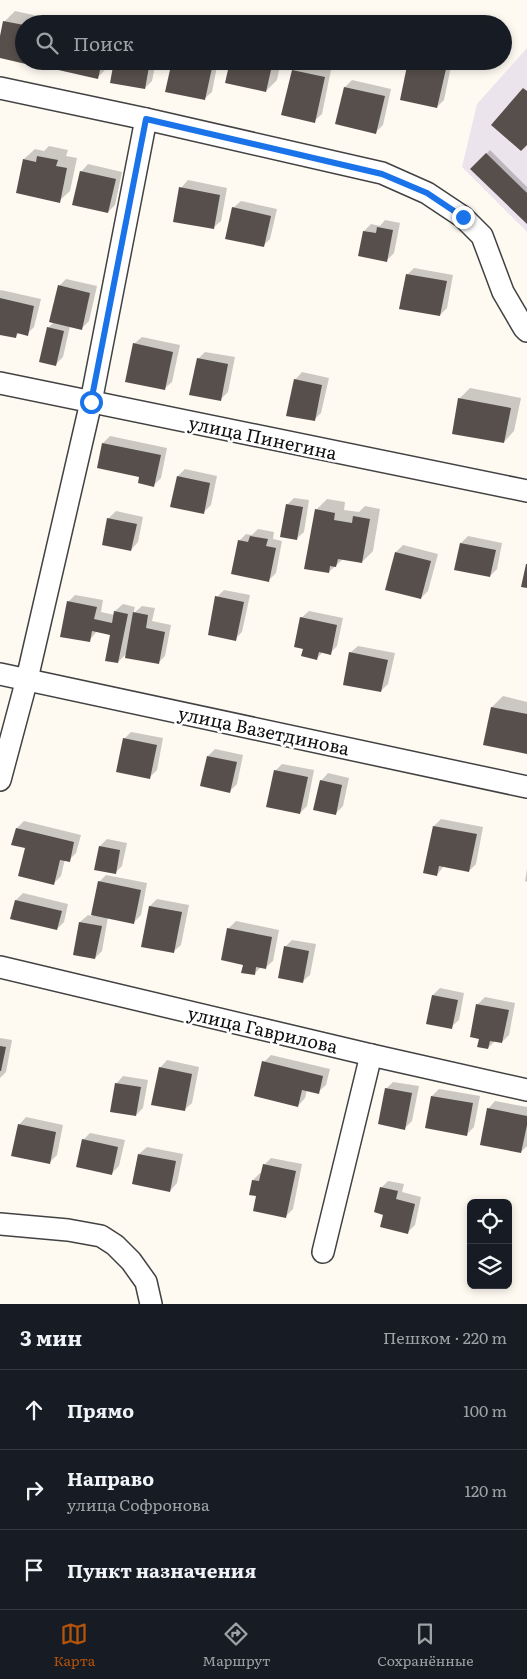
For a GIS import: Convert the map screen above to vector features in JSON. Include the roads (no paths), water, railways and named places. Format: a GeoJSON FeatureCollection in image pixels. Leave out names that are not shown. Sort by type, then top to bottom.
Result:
{"type":"FeatureCollection","features":[{"type":"Feature","properties":{"kind":"street"},"geometry":{"type":"LineString","coordinates":[[0,88],[146,119],[382,174],[427,193],[463,217],[482,236],[503,292],[527,331]]}},
{"type":"Feature","properties":{"kind":"street"},"geometry":{"type":"LineString","coordinates":[[0,780],[26,679],[91,402],[146,119]]}},
{"type":"Feature","properties":{"kind":"street","name":"улица Пинегина"},"geometry":{"type":"LineString","coordinates":[[0,383],[527,491]]}},
{"type":"Feature","properties":{"kind":"street","name":"улица Вазетдинова"},"geometry":{"type":"LineString","coordinates":[[0,674],[527,787]]}},
{"type":"Feature","properties":{"kind":"street","name":"улица Гаврилова"},"geometry":{"type":"LineString","coordinates":[[0,967],[370,1055],[527,1090]]}},
{"type":"Feature","properties":{"kind":"street"},"geometry":{"type":"LineString","coordinates":[[323,1252],[370,1055]]}},
{"type":"Feature","properties":{"kind":"street"},"geometry":{"type":"LineString","coordinates":[[0,1224],[68,1230],[101,1236],[115,1245],[131,1261],[146,1282],[151,1304]]}}]}
